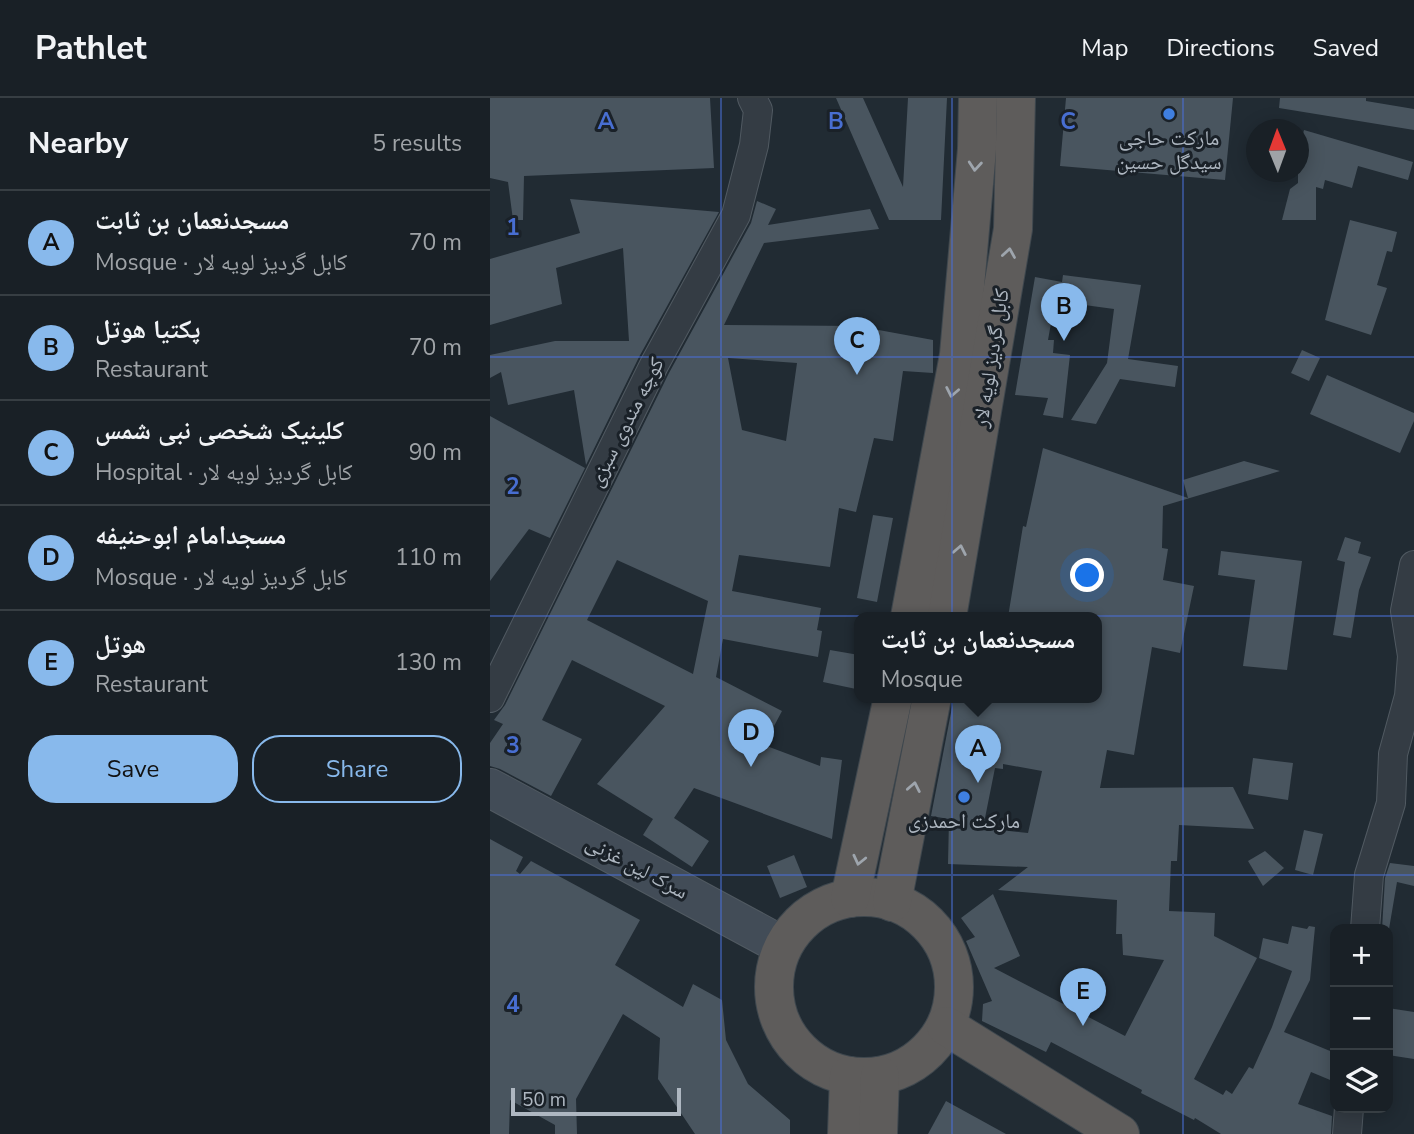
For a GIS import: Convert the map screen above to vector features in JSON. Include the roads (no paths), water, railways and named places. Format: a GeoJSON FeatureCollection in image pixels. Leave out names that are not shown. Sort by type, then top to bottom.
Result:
{"type":"FeatureCollection","features":[{"type":"Feature","properties":{"kind":"highway","name":"کابل گردیز لویه لار"},"geometry":{"type":"LineString","coordinates":[[911,612],[959,355],[977,149],[978,98]]}},
{"type":"Feature","properties":{"kind":"highway","name":"کابل گردیز لویه لار"},"geometry":{"type":"LineString","coordinates":[[948,612],[1013,229],[1016,98]]}},
{"type":"Feature","properties":{"kind":"highway"},"geometry":{"type":"LineString","coordinates":[[850,898],[892,703]]}},
{"type":"Feature","properties":{"kind":"highway"},"geometry":{"type":"LineString","coordinates":[[892,902],[931,703]]}},
{"type":"Feature","properties":{"kind":"highway"},"geometry":{"type":"LineString","coordinates":[[850,898],[878,898],[892,902],[905,906],[928,922],[944,945],[954,971],[954,999],[946,1026],[930,1049],[908,1067],[864,1076],[822,1068],[799,1051],[783,1028],[774,1001],[774,973],[783,946],[800,923],[823,907],[850,898]]}},
{"type":"Feature","properties":{"kind":"highway"},"geometry":{"type":"LineString","coordinates":[[946,1026],[1120,1134]]}},
{"type":"Feature","properties":{"kind":"highway"},"geometry":{"type":"LineString","coordinates":[[847,1134],[864,1076]]}},
{"type":"Feature","properties":{"kind":"highway"},"geometry":{"type":"LineString","coordinates":[[864,1076],[878,1134]]}},
{"type":"Feature","properties":{"kind":"main road","name":"سرک لین غزنی"},"geometry":{"type":"LineString","coordinates":[[490,789],[783,946]]}},
{"type":"Feature","properties":{"kind":"street","name":"کوچه مندوی سبزی"},"geometry":{"type":"LineString","coordinates":[[490,698],[654,365],[736,215],[754,145],[758,110],[752,98]]}},
{"type":"Feature","properties":{"kind":"street"},"geometry":{"type":"LineString","coordinates":[[1365,924],[1369,875],[1391,803],[1393,754],[1409,696],[1412,656],[1405,611],[1414,565]]}},
{"type":"Feature","properties":{"kind":"street"},"geometry":{"type":"LineString","coordinates":[[1348,1134],[1349,1113]]}},
{"type":"Feature","properties":{"kind":"place","name":"مارکت حاجی سیدگل حسین"},"geometry":{"type":"Point","coordinates":[1169,114]}},
{"type":"Feature","properties":{"kind":"place","name":"پکتیا هوتل"},"geometry":{"type":"Point","coordinates":[1064,341]}},
{"type":"Feature","properties":{"kind":"place","name":"کلینیک شخصی نبی شمس"},"geometry":{"type":"Point","coordinates":[857,375]}},
{"type":"Feature","properties":{"kind":"place","name":"مسجدامام ابوحنیفه"},"geometry":{"type":"Point","coordinates":[751,767]}},
{"type":"Feature","properties":{"kind":"place","name":"مسجدنعمان بن ثابت"},"geometry":{"type":"Point","coordinates":[978,783]}},
{"type":"Feature","properties":{"kind":"place","name":"مارکت احمدزی"},"geometry":{"type":"Point","coordinates":[964,797]}},
{"type":"Feature","properties":{"kind":"place","name":"هوتل"},"geometry":{"type":"Point","coordinates":[1083,1026]}}]}
